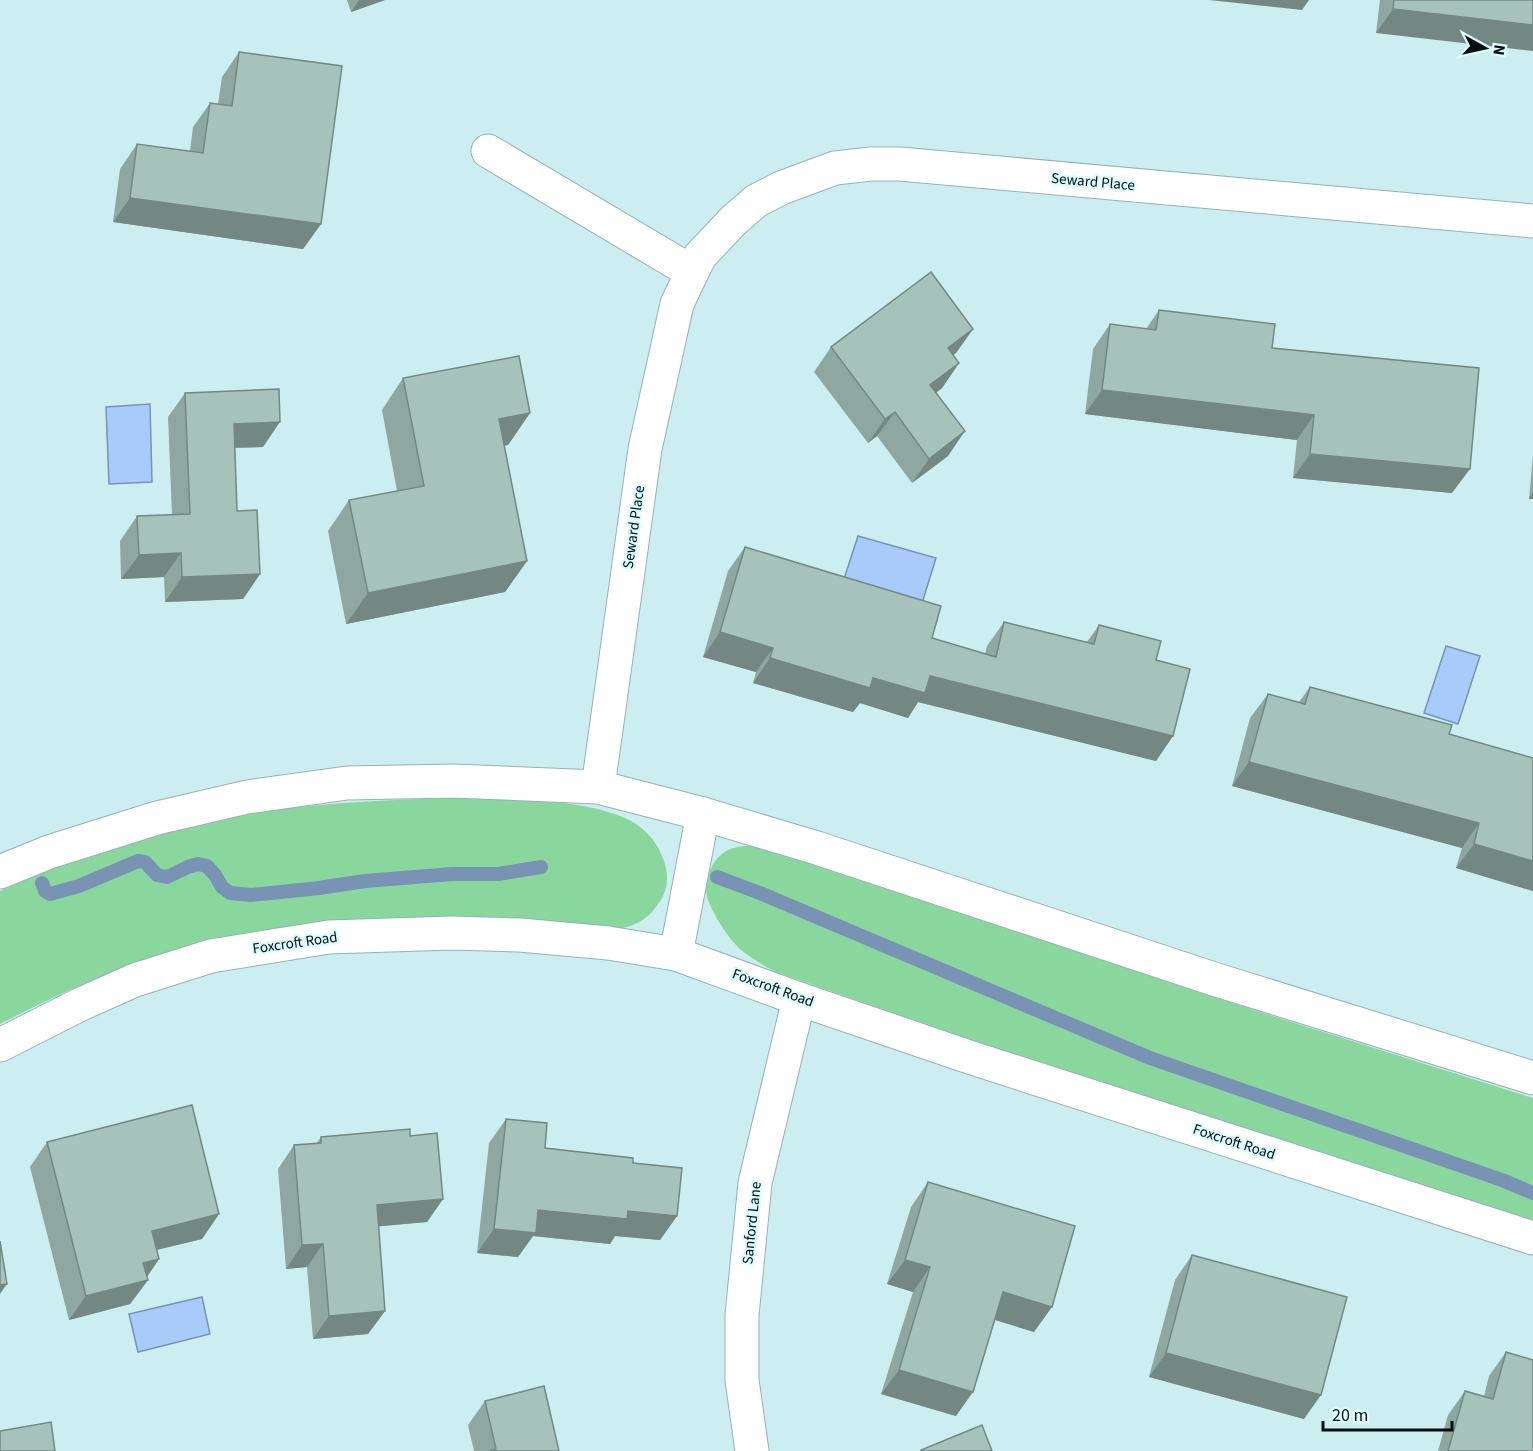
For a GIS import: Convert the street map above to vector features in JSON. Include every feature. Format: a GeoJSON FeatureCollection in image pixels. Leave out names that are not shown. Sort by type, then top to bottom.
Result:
{"type":"FeatureCollection","features":[{"type":"Feature","properties":{"kind":"street"},"geometry":{"type":"LineString","coordinates":[[488,151],[692,272]]}},
{"type":"Feature","properties":{"kind":"street","name":"Seward Place"},"geometry":{"type":"LineString","coordinates":[[598,787],[645,449],[677,304],[700,256],[733,221],[756,201],[781,188],[835,168],[900,164],[1533,221]]}},
{"type":"Feature","properties":{"kind":"street"},"geometry":{"type":"LineString","coordinates":[[0,873],[49,852],[146,821],[247,797],[346,783],[453,780],[598,787],[703,814],[817,848],[1216,980],[1533,1078]]}},
{"type":"Feature","properties":{"kind":"street"},"geometry":{"type":"LineString","coordinates":[[676,954],[703,814]]}},
{"type":"Feature","properties":{"kind":"street","name":"Foxcroft Road"},"geometry":{"type":"LineString","coordinates":[[0,1045],[81,1004],[146,976],[211,956],[328,937],[452,933],[520,935],[608,943],[676,954],[980,1061],[1533,1238]]}},
{"type":"Feature","properties":{"kind":"street","name":"Sanford Lane"},"geometry":{"type":"LineString","coordinates":[[752,1451],[742,1380],[742,1315],[755,1183],[799,999]]}},
{"type":"Feature","properties":{"kind":"green space"},"geometry":{"type":"Polygon","coordinates":[[[449,798],[539,800],[584,806],[625,818],[643,829],[659,850],[666,866],[667,876],[663,896],[644,919],[617,929],[314,923],[252,932],[192,946],[132,965],[74,988],[0,1024],[0,891],[112,847],[214,820],[314,805],[449,798]]]}},
{"type":"Feature","properties":{"kind":"green space"},"geometry":{"type":"Polygon","coordinates":[[[744,846],[762,846],[1260,1012],[1533,1098],[1533,1223],[1106,1088],[776,972],[736,945],[722,927],[706,893],[709,872],[716,860],[728,850],[744,846]]]}},
{"type":"Feature","properties":{"kind":"water"},"geometry":{"type":"Polygon","coordinates":[[[150,404],[152,482],[109,484],[106,407],[150,404]]]}},
{"type":"Feature","properties":{"kind":"water"},"geometry":{"type":"Polygon","coordinates":[[[858,536],[936,558],[922,603],[844,579],[858,536]]]}},
{"type":"Feature","properties":{"kind":"water"},"geometry":{"type":"Polygon","coordinates":[[[1446,646],[1480,656],[1458,724],[1424,713],[1446,646]]]}},
{"type":"Feature","properties":{"kind":"water"},"geometry":{"type":"Polygon","coordinates":[[[202,1297],[210,1334],[138,1352],[129,1314],[202,1297]]]}},
{"type":"Feature","properties":{"kind":"building"},"geometry":{"type":"Polygon","coordinates":[[[1394,0],[1533,0],[1533,25],[1393,9],[1394,0]]]}},
{"type":"Feature","properties":{"kind":"building"},"geometry":{"type":"Polygon","coordinates":[[[239,52],[342,66],[321,224],[130,198],[137,144],[203,153],[210,103],[232,106],[239,52]]]}},
{"type":"Feature","properties":{"kind":"building"},"geometry":{"type":"Polygon","coordinates":[[[931,272],[973,329],[948,348],[959,363],[930,385],[965,431],[929,459],[895,412],[885,419],[831,347],[931,272]]]}},
{"type":"Feature","properties":{"kind":"building"},"geometry":{"type":"Polygon","coordinates":[[[1159,310],[1275,324],[1272,348],[1479,368],[1470,469],[1310,454],[1314,415],[1102,390],[1110,324],[1156,330],[1159,310]]]}},
{"type":"Feature","properties":{"kind":"building"},"geometry":{"type":"Polygon","coordinates":[[[519,356],[530,413],[499,419],[527,561],[368,593],[349,500],[424,486],[403,378],[519,356]]]}},
{"type":"Feature","properties":{"kind":"building"},"geometry":{"type":"Polygon","coordinates":[[[279,389],[280,422],[234,424],[237,511],[257,510],[260,574],[182,577],[181,553],[139,555],[137,516],[190,514],[185,393],[279,389]]]}},
{"type":"Feature","properties":{"kind":"building"},"geometry":{"type":"Polygon","coordinates":[[[745,547],[941,606],[932,638],[996,657],[1004,622],[1094,644],[1099,625],[1161,641],[1156,660],[1190,669],[1173,736],[930,676],[925,693],[873,678],[870,688],[770,658],[773,648],[720,632],[745,547]]]}},
{"type":"Feature","properties":{"kind":"building"},"geometry":{"type":"Polygon","coordinates":[[[1310,687],[1452,725],[1449,734],[1533,758],[1533,861],[1474,844],[1479,823],[1249,762],[1268,694],[1305,704],[1310,687]]]}},
{"type":"Feature","properties":{"kind":"building"},"geometry":{"type":"Polygon","coordinates":[[[192,1105],[219,1214],[152,1231],[159,1259],[143,1263],[148,1280],[86,1296],[47,1142],[192,1105]]]}},
{"type":"Feature","properties":{"kind":"building"},"geometry":{"type":"Polygon","coordinates":[[[506,1119],[547,1123],[545,1148],[633,1158],[633,1163],[682,1168],[677,1216],[628,1211],[627,1219],[538,1210],[536,1233],[494,1229],[506,1119]]]}},
{"type":"Feature","properties":{"kind":"building"},"geometry":{"type":"Polygon","coordinates":[[[410,1129],[410,1136],[437,1133],[443,1199],[377,1205],[385,1311],[329,1316],[323,1244],[302,1245],[294,1145],[321,1143],[321,1137],[410,1129]]]}},
{"type":"Feature","properties":{"kind":"building"},"geometry":{"type":"Polygon","coordinates":[[[928,1182],[1075,1226],[1052,1307],[1003,1292],[973,1392],[899,1370],[930,1267],[905,1260],[928,1182]]]}},
{"type":"Feature","properties":{"kind":"building"},"geometry":{"type":"Polygon","coordinates":[[[0,1241],[7,1284],[0,1285],[0,1241]]]}},
{"type":"Feature","properties":{"kind":"building"},"geometry":{"type":"Polygon","coordinates":[[[1192,1255],[1347,1297],[1321,1395],[1166,1353],[1192,1255]]]}},
{"type":"Feature","properties":{"kind":"building"},"geometry":{"type":"Polygon","coordinates":[[[1506,1352],[1533,1360],[1533,1451],[1448,1451],[1465,1391],[1493,1399],[1506,1352]]]}},
{"type":"Feature","properties":{"kind":"building"},"geometry":{"type":"Polygon","coordinates":[[[544,1386],[559,1451],[490,1451],[496,1449],[485,1401],[544,1386]]]}},
{"type":"Feature","properties":{"kind":"building"},"geometry":{"type":"Polygon","coordinates":[[[51,1422],[55,1451],[0,1451],[0,1431],[51,1422]]]}},
{"type":"Feature","properties":{"kind":"building"},"geometry":{"type":"Polygon","coordinates":[[[982,1425],[992,1451],[921,1450],[982,1425]]]}},
{"type":"Feature","properties":{"kind":"waterway"},"geometry":{"type":"LineString","coordinates":[[42,883],[45,891],[50,894],[79,886],[138,861],[145,862],[157,875],[167,877],[198,864],[207,866],[222,887],[230,893],[251,895],[365,881],[452,874],[498,874],[541,867]]}},
{"type":"Feature","properties":{"kind":"waterway"},"geometry":{"type":"LineString","coordinates":[[717,877],[760,893],[1150,1058],[1502,1180],[1533,1193]]}}]}
